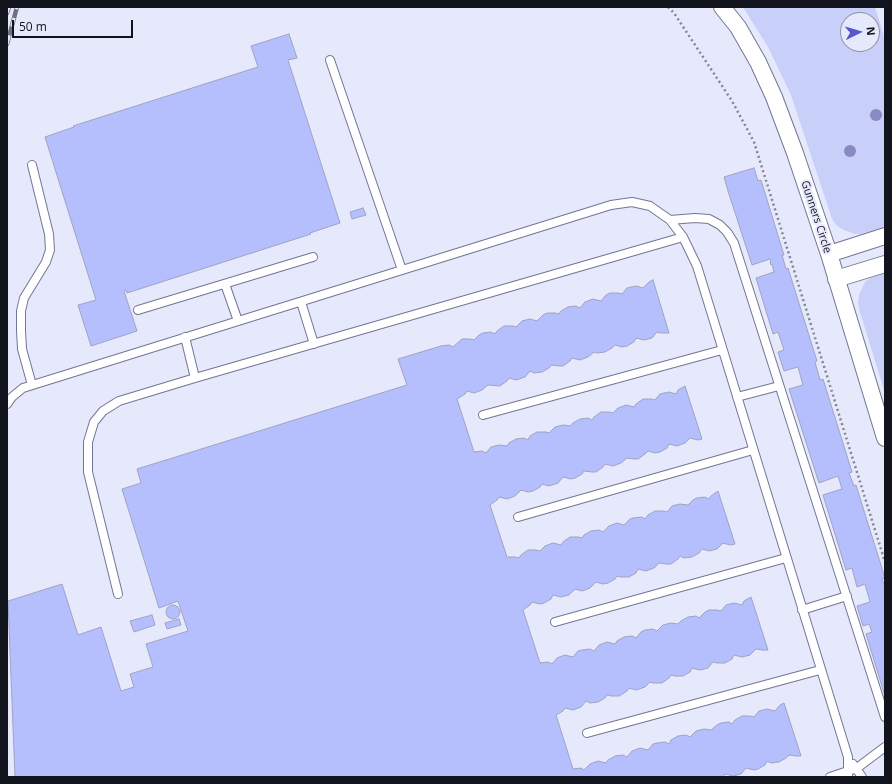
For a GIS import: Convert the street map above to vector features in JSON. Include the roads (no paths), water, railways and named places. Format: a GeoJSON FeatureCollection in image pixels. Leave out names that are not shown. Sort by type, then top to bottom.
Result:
{"type":"FeatureCollection","features":[{"type":"Feature","properties":{"kind":"street","name":"Gunners Circle"},"geometry":{"type":"LineString","coordinates":[[722,7],[738,27],[758,62],[774,97],[829,254],[885,438]]}},
{"type":"Feature","properties":{"kind":"street"},"geometry":{"type":"LineString","coordinates":[[829,254],[885,236]]}},
{"type":"Feature","properties":{"kind":"street"},"geometry":{"type":"LineString","coordinates":[[836,279],[885,264]]}},
{"type":"Feature","properties":{"kind":"lane"},"geometry":{"type":"LineString","coordinates":[[330,60],[402,270]]}},
{"type":"Feature","properties":{"kind":"lane"},"geometry":{"type":"LineString","coordinates":[[32,165],[50,234],[50,250],[46,262],[24,298],[21,311],[22,349],[32,385]]}},
{"type":"Feature","properties":{"kind":"lane"},"geometry":{"type":"LineString","coordinates":[[7,404],[12,397],[23,388],[32,385],[611,205],[632,202],[650,206],[670,220],[683,237],[697,266],[848,757],[847,774]]}},
{"type":"Feature","properties":{"kind":"lane"},"geometry":{"type":"LineString","coordinates":[[670,220],[696,218],[708,219],[720,225],[727,232],[734,243],[885,717]]}},
{"type":"Feature","properties":{"kind":"lane"},"geometry":{"type":"LineString","coordinates":[[118,594],[88,472],[88,442],[94,422],[103,411],[119,401],[195,378],[683,237]]}},
{"type":"Feature","properties":{"kind":"lane"},"geometry":{"type":"LineString","coordinates":[[138,310],[313,257]]}},
{"type":"Feature","properties":{"kind":"lane"},"geometry":{"type":"LineString","coordinates":[[225,284],[238,321]]}},
{"type":"Feature","properties":{"kind":"lane"},"geometry":{"type":"LineString","coordinates":[[301,302],[314,344]]}},
{"type":"Feature","properties":{"kind":"lane"},"geometry":{"type":"LineString","coordinates":[[185,337],[195,378]]}},
{"type":"Feature","properties":{"kind":"lane"},"geometry":{"type":"LineString","coordinates":[[483,415],[722,350]]}},
{"type":"Feature","properties":{"kind":"lane"},"geometry":{"type":"LineString","coordinates":[[737,397],[779,386]]}},
{"type":"Feature","properties":{"kind":"lane"},"geometry":{"type":"LineString","coordinates":[[518,517],[753,450]]}},
{"type":"Feature","properties":{"kind":"lane"},"geometry":{"type":"LineString","coordinates":[[555,622],[786,558]]}},
{"type":"Feature","properties":{"kind":"lane"},"geometry":{"type":"LineString","coordinates":[[802,610],[847,596]]}},
{"type":"Feature","properties":{"kind":"lane"},"geometry":{"type":"LineString","coordinates":[[587,733],[820,670]]}},
{"type":"Feature","properties":{"kind":"lane"},"geometry":{"type":"LineString","coordinates":[[830,777],[847,774],[885,748]]}},
{"type":"Feature","properties":{"kind":"lane"},"geometry":{"type":"LineString","coordinates":[[848,757],[862,777]]}},
{"type":"Feature","properties":{"kind":"railway"},"geometry":{"type":"LineString","coordinates":[[7,13],[9,7]]}},
{"type":"Feature","properties":{"kind":"railway"},"geometry":{"type":"LineString","coordinates":[[7,44],[17,7]]}}]}
